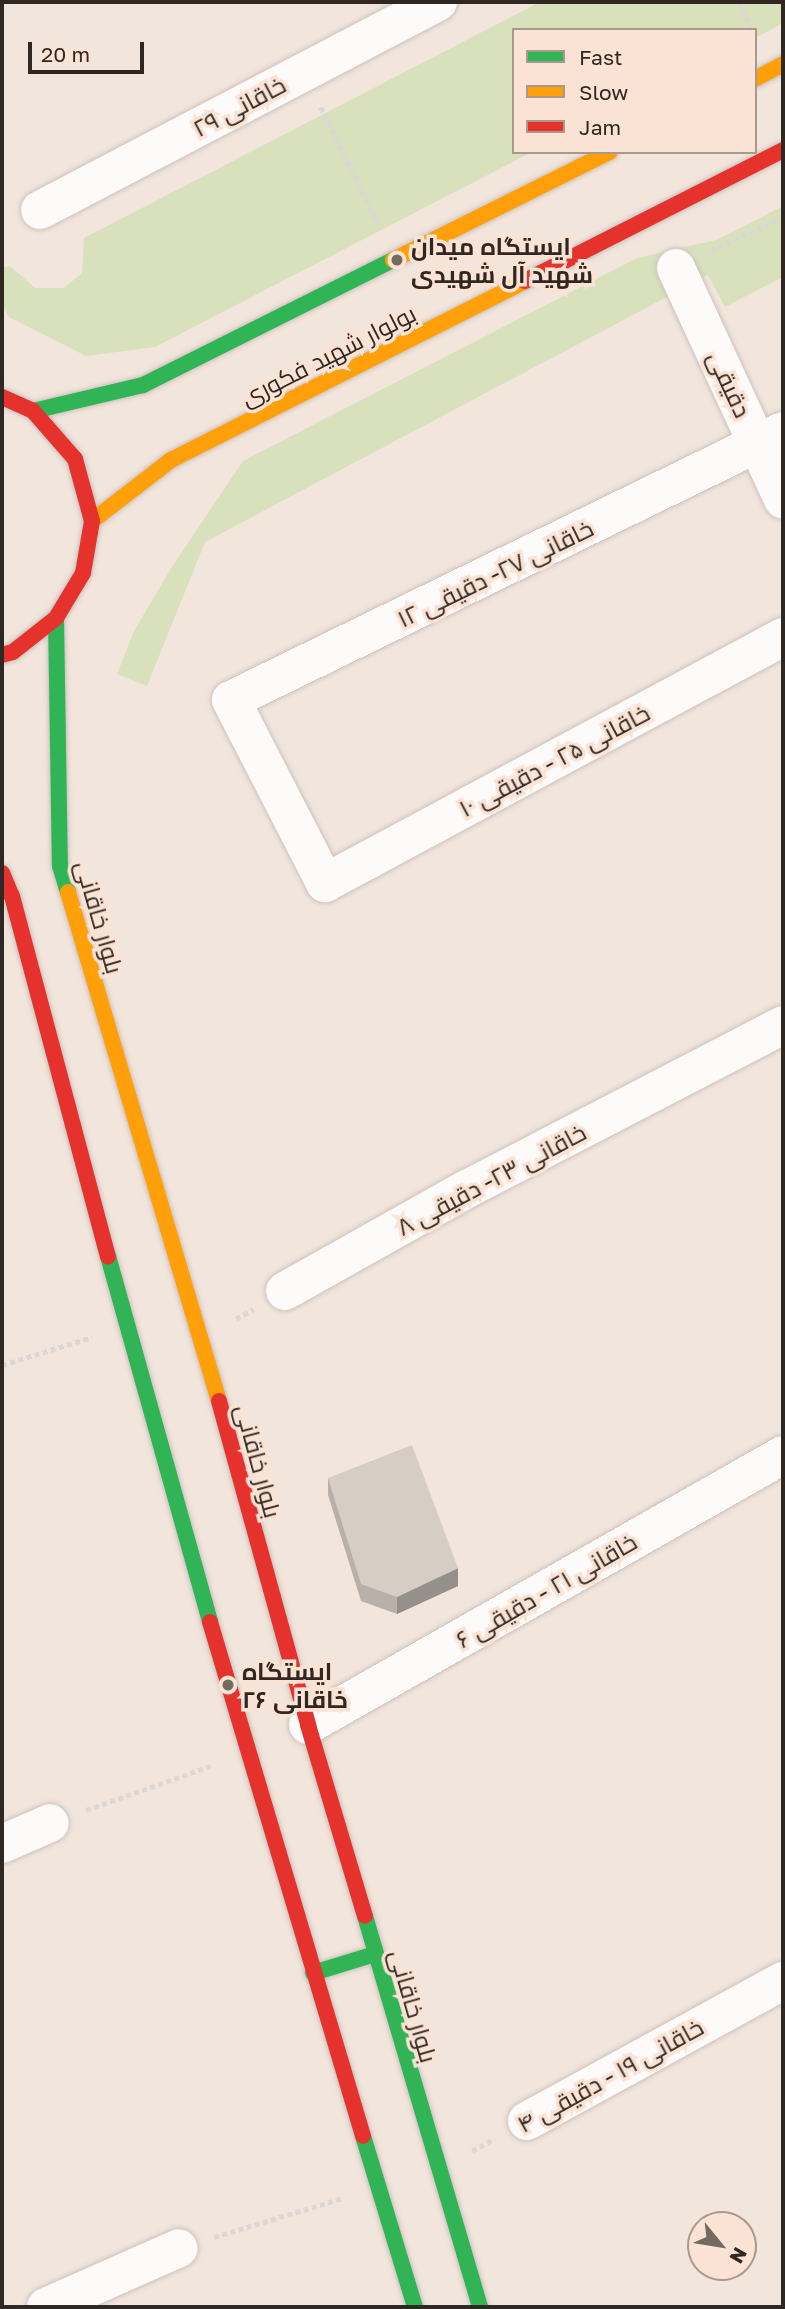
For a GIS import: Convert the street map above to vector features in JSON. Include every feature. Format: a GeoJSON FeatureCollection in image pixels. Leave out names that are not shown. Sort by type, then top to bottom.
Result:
{"type":"FeatureCollection","features":[{"type":"Feature","properties":{"kind":"street","name":"خاقانی ۲۹"},"geometry":{"type":"LineString","coordinates":[[40,209],[439,2]]}},
{"type":"Feature","properties":{"kind":"street"},"geometry":{"type":"LineString","coordinates":[[757,78],[783,64]]}},
{"type":"Feature","properties":{"kind":"street","name":"بولوار شهید فکوری"},"geometry":{"type":"LineString","coordinates":[[92,521],[171,460],[783,150]]}},
{"type":"Feature","properties":{"kind":"street"},"geometry":{"type":"LineString","coordinates":[[33,411],[143,385],[606,154]]}},
{"type":"Feature","properties":{"kind":"street","name":"دقیقی"},"geometry":{"type":"LineString","coordinates":[[676,268],[771,438],[783,500]]}},
{"type":"Feature","properties":{"kind":"street"},"geometry":{"type":"LineString","coordinates":[[2,397],[33,411],[75,459],[92,521],[83,573],[56,618],[13,652],[2,655]]}},
{"type":"Feature","properties":{"kind":"street","name":"خاقانی ۲۷- دقیقی ۱۲"},"geometry":{"type":"LineString","coordinates":[[325,883],[231,700],[771,438]]}},
{"type":"Feature","properties":{"kind":"street","name":"بلوار خاقانی"},"geometry":{"type":"LineString","coordinates":[[56,618],[60,866],[202,1338],[308,1725],[437,2170],[480,2307]]}},
{"type":"Feature","properties":{"kind":"street","name":"خاقانی ۲۵ - دقیقی ۱۰"},"geometry":{"type":"LineString","coordinates":[[325,883],[783,637]]}},
{"type":"Feature","properties":{"kind":"street"},"geometry":{"type":"LineString","coordinates":[[2,873],[12,896],[127,1327],[247,1752],[415,2307]]}},
{"type":"Feature","properties":{"kind":"street","name":"خاقانی ۲۳- دقیقی ۸"},"geometry":{"type":"LineString","coordinates":[[285,1292],[467,1189],[783,1025]]}},
{"type":"Feature","properties":{"kind":"street","name":"خاقانی ۲۱ - دقیقی ۶"},"geometry":{"type":"LineString","coordinates":[[308,1725],[783,1455]]}},
{"type":"Feature","properties":{"kind":"street"},"geometry":{"type":"LineString","coordinates":[[2,1844],[50,1823]]}},
{"type":"Feature","properties":{"kind":"street"},"geometry":{"type":"LineString","coordinates":[[313,1973],[375,1954]]}},
{"type":"Feature","properties":{"kind":"street","name":"خاقانی ۱۹ - دقیقی ۴"},"geometry":{"type":"LineString","coordinates":[[527,2121],[783,1981]]}},
{"type":"Feature","properties":{"kind":"street"},"geometry":{"type":"LineString","coordinates":[[46,2307],[179,2248]]}},
{"type":"Feature","properties":{"kind":"path"},"geometry":{"type":"LineString","coordinates":[[739,2],[751,28]]}},
{"type":"Feature","properties":{"kind":"path"},"geometry":{"type":"LineString","coordinates":[[304,72],[397,260]]}},
{"type":"Feature","properties":{"kind":"path"},"geometry":{"type":"LineString","coordinates":[[676,268],[783,217]]}},
{"type":"Feature","properties":{"kind":"path"},"geometry":{"type":"LineString","coordinates":[[202,1338],[285,1292]]}},
{"type":"Feature","properties":{"kind":"path"},"geometry":{"type":"LineString","coordinates":[[2,1365],[127,1327]]}},
{"type":"Feature","properties":{"kind":"path"},"geometry":{"type":"LineString","coordinates":[[50,1823],[247,1752]]}},
{"type":"Feature","properties":{"kind":"path","name":"خاقانی ۱۹ - دقیقی ۴"},"geometry":{"type":"LineString","coordinates":[[437,2170],[527,2121]]}},
{"type":"Feature","properties":{"kind":"path"},"geometry":{"type":"LineString","coordinates":[[179,2248],[377,2187]]}},
{"type":"Feature","properties":{"kind":"green space"},"geometry":{"type":"Polygon","coordinates":[[[540,2],[783,2],[783,23],[757,37],[757,28],[512,28],[512,154],[528,154],[155,347],[86,356],[9,317],[2,303],[2,268],[10,266],[35,288],[64,288],[82,273],[84,238],[540,2]]]}},
{"type":"Feature","properties":{"kind":"green space"},"geometry":{"type":"Polygon","coordinates":[[[783,206],[783,277],[725,307],[708,275],[205,542],[147,686],[117,674],[134,631],[170,570],[243,461],[637,258],[716,240],[783,206]]]}},
{"type":"Feature","properties":{"kind":"building"},"geometry":{"type":"Polygon","coordinates":[[[412,1445],[458,1568],[397,1597],[361,1584],[328,1478],[412,1445]]]}},
{"type":"Feature","properties":{"kind":"traffic: fast"},"geometry":{"type":"LineString","coordinates":[[33,411],[143,385],[393,260]]}},
{"type":"Feature","properties":{"kind":"traffic: fast"},"geometry":{"type":"LineString","coordinates":[[56,618],[60,866],[68,892]]}},
{"type":"Feature","properties":{"kind":"traffic: fast"},"geometry":{"type":"LineString","coordinates":[[108,1256],[210,1622]]}},
{"type":"Feature","properties":{"kind":"traffic: fast"},"geometry":{"type":"LineString","coordinates":[[365,1916],[480,2307]]}},
{"type":"Feature","properties":{"kind":"traffic: fast"},"geometry":{"type":"LineString","coordinates":[[313,1973],[375,1954]]}},
{"type":"Feature","properties":{"kind":"traffic: fast"},"geometry":{"type":"LineString","coordinates":[[363,2136],[415,2307]]}},
{"type":"Feature","properties":{"kind":"traffic: slow"},"geometry":{"type":"LineString","coordinates":[[757,78],[783,64]]}},
{"type":"Feature","properties":{"kind":"traffic: slow"},"geometry":{"type":"LineString","coordinates":[[393,260],[606,154]]}},
{"type":"Feature","properties":{"kind":"traffic: slow"},"geometry":{"type":"LineString","coordinates":[[92,521],[171,460],[525,281]]}},
{"type":"Feature","properties":{"kind":"traffic: slow"},"geometry":{"type":"LineString","coordinates":[[68,892],[219,1401]]}},
{"type":"Feature","properties":{"kind":"traffic: jam"},"geometry":{"type":"LineString","coordinates":[[525,281],[783,150]]}},
{"type":"Feature","properties":{"kind":"traffic: jam"},"geometry":{"type":"LineString","coordinates":[[2,397],[33,411],[75,459],[92,521],[83,573],[56,618],[13,652],[2,655]]}},
{"type":"Feature","properties":{"kind":"traffic: jam"},"geometry":{"type":"LineString","coordinates":[[2,873],[12,896],[108,1256]]}},
{"type":"Feature","properties":{"kind":"traffic: jam"},"geometry":{"type":"LineString","coordinates":[[219,1401],[308,1725],[365,1916]]}},
{"type":"Feature","properties":{"kind":"traffic: jam"},"geometry":{"type":"LineString","coordinates":[[210,1622],[363,2136]]}},
{"type":"Feature","properties":{"kind":"place","name":"ایستگاه میدان شهید آل شهیدی"},"geometry":{"type":"Point","coordinates":[397,260]}},
{"type":"Feature","properties":{"kind":"place","name":"ایستگاه خاقانی ٢۶"},"geometry":{"type":"Point","coordinates":[228,1685]}}]}
